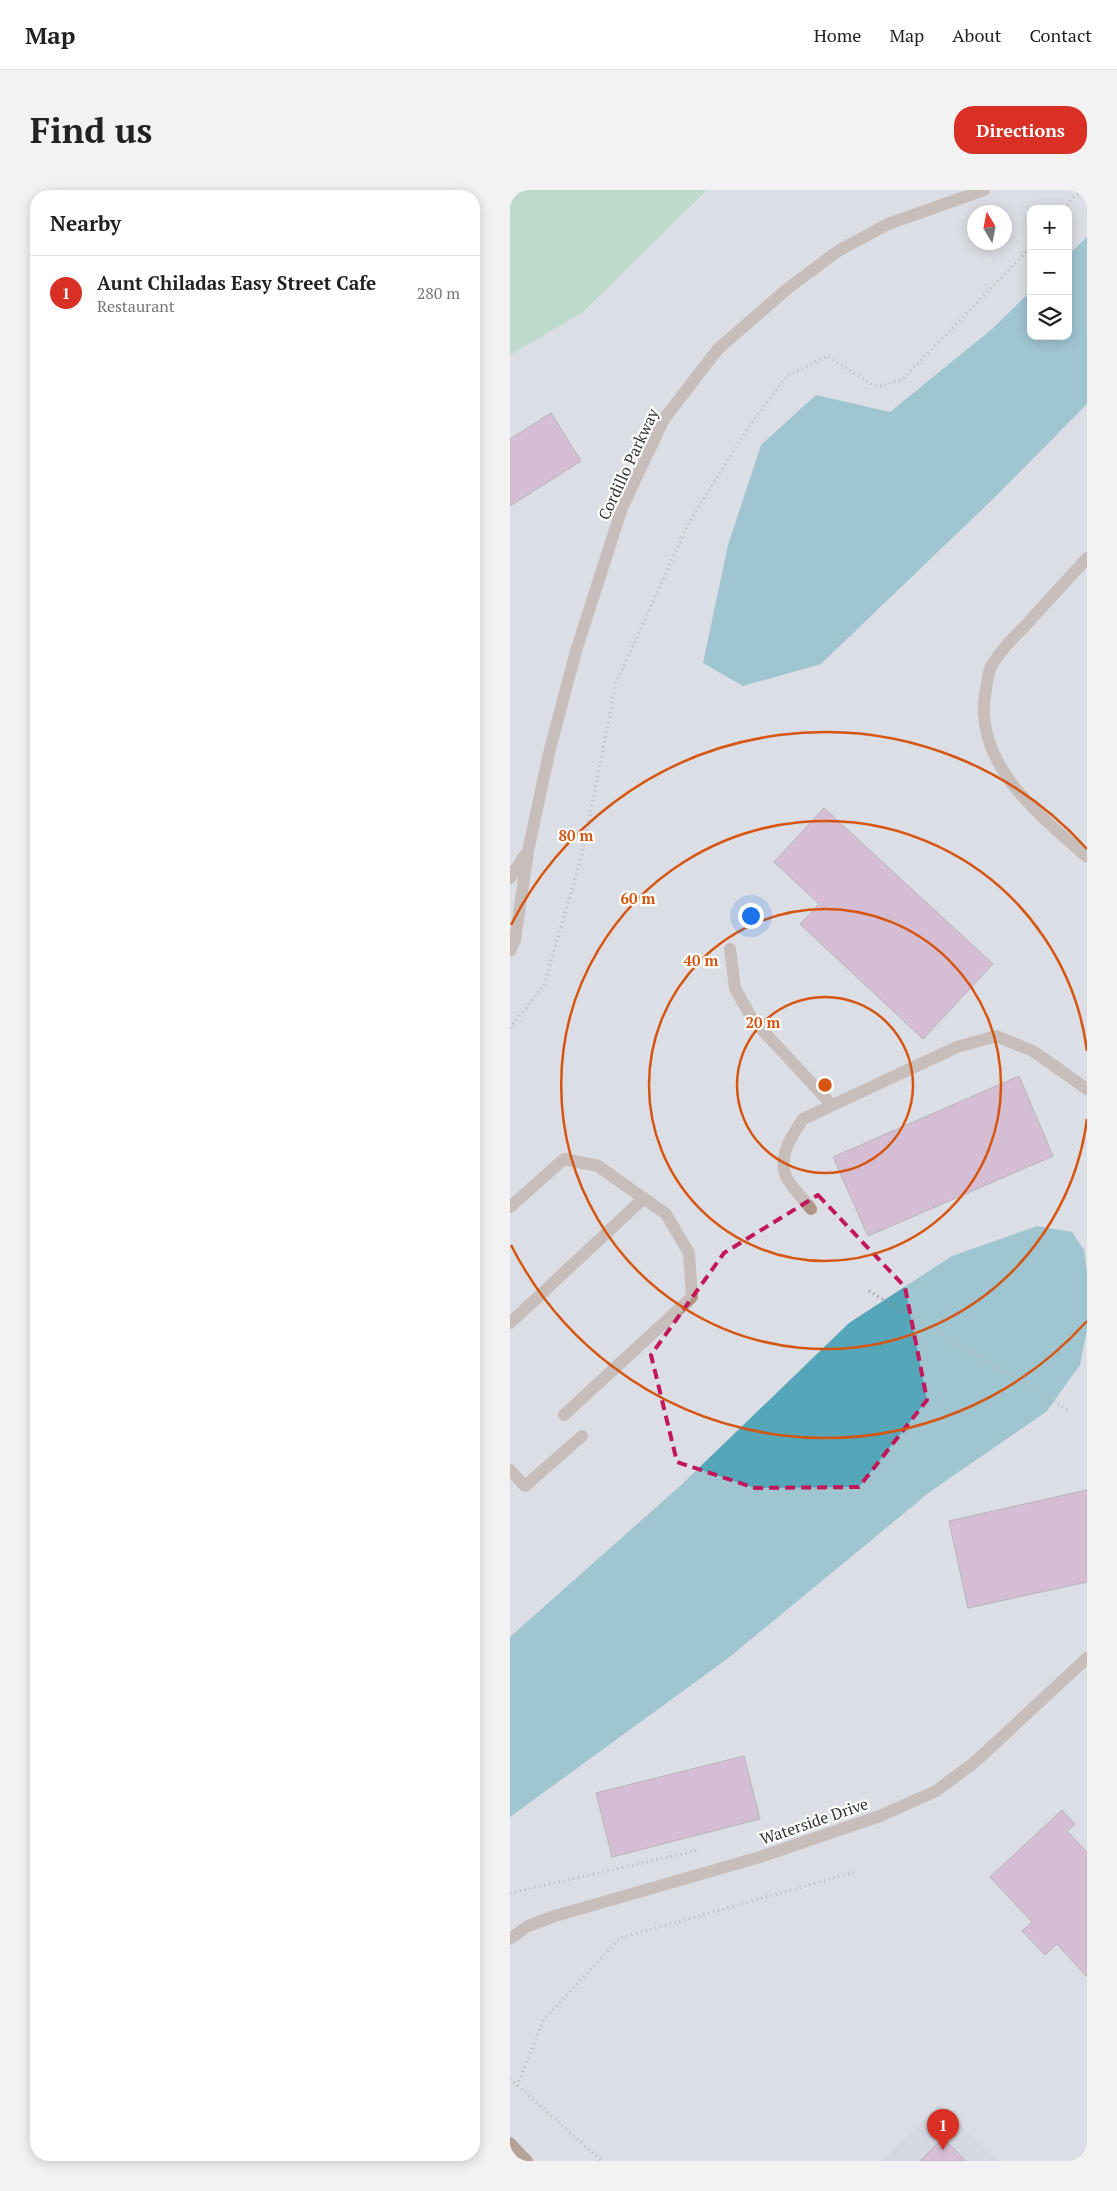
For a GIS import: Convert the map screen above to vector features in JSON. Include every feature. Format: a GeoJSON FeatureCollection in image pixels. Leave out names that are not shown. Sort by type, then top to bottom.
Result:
{"type":"FeatureCollection","features":[{"type":"Feature","properties":{"kind":"main road"},"geometry":{"type":"LineString","coordinates":[[510,2143],[527,2161]]}},
{"type":"Feature","properties":{"kind":"street","name":"Cordillo Parkway"},"geometry":{"type":"LineString","coordinates":[[510,951],[515,940],[528,851],[550,749],[576,651],[622,508],[664,419],[718,349],[787,289],[838,251],[888,224],[984,190]]}},
{"type":"Feature","properties":{"kind":"street"},"geometry":{"type":"LineString","coordinates":[[1087,558],[1008,645],[990,668],[983,704],[986,732],[993,754],[1006,776],[1023,798],[1087,857]]}},
{"type":"Feature","properties":{"kind":"street","name":"Cordillo Parkway"},"geometry":{"type":"LineString","coordinates":[[510,878],[528,851]]}},
{"type":"Feature","properties":{"kind":"street"},"geometry":{"type":"LineString","coordinates":[[730,949],[735,988],[752,1019],[832,1105]]}},
{"type":"Feature","properties":{"kind":"street"},"geometry":{"type":"LineString","coordinates":[[811,1209],[784,1175],[784,1158],[791,1137],[803,1119],[965,1044],[996,1036],[1033,1051],[1087,1090]]}},
{"type":"Feature","properties":{"kind":"street"},"geometry":{"type":"LineString","coordinates":[[510,1207],[564,1159],[598,1166],[666,1214],[689,1253],[692,1297],[564,1415]]}},
{"type":"Feature","properties":{"kind":"street"},"geometry":{"type":"LineString","coordinates":[[510,1323],[644,1198]]}},
{"type":"Feature","properties":{"kind":"street"},"geometry":{"type":"LineString","coordinates":[[510,1470],[525,1486],[582,1436]]}},
{"type":"Feature","properties":{"kind":"street","name":"Waterside Drive"},"geometry":{"type":"LineString","coordinates":[[510,1939],[528,1926],[555,1916],[760,1857],[880,1816],[936,1790],[974,1762],[1087,1658]]}},
{"type":"Feature","properties":{"kind":"path"},"geometry":{"type":"LineString","coordinates":[[1067,205],[1075,195],[1087,191]]}},
{"type":"Feature","properties":{"kind":"path"},"geometry":{"type":"LineString","coordinates":[[510,1028],[544,985],[583,851],[616,683],[688,524],[748,428],[787,376],[826,356],[877,387],[903,380],[1029,250]]}},
{"type":"Feature","properties":{"kind":"path"},"geometry":{"type":"LineString","coordinates":[[869,1291],[1070,1411]]}},
{"type":"Feature","properties":{"kind":"path"},"geometry":{"type":"LineString","coordinates":[[510,1893],[703,1849]]}},
{"type":"Feature","properties":{"kind":"path"},"geometry":{"type":"LineString","coordinates":[[517,2086],[544,2019],[620,1938],[855,1872]]}},
{"type":"Feature","properties":{"kind":"path"},"geometry":{"type":"LineString","coordinates":[[510,2079],[602,2161]]}},
{"type":"Feature","properties":{"kind":"highlighted area"},"geometry":{"type":"Polygon","coordinates":[[[818,1195],[905,1287],[927,1400],[859,1487],[755,1488],[677,1462],[651,1355],[724,1253],[818,1195]]]}},
{"type":"Feature","properties":{"kind":"shaded area"},"geometry":{"type":"Polygon","coordinates":[[[939,2105],[998,2161],[882,2161],[939,2105]]]}},
{"type":"Feature","properties":{"kind":"green space"},"geometry":{"type":"Polygon","coordinates":[[[510,190],[707,190],[583,312],[510,355],[510,190]]]}},
{"type":"Feature","properties":{"kind":"water"},"geometry":{"type":"Polygon","coordinates":[[[1087,237],[1087,404],[996,496],[821,664],[743,686],[703,663],[728,545],[761,445],[816,395],[890,412],[992,329],[1027,295],[1027,340],[1072,340],[1072,251],[1087,237]]]}},
{"type":"Feature","properties":{"kind":"water"},"geometry":{"type":"Polygon","coordinates":[[[1037,1226],[1072,1232],[1084,1250],[1087,1272],[1087,1330],[1080,1365],[1046,1412],[931,1491],[727,1659],[510,1817],[510,1637],[679,1487],[849,1323],[952,1256],[1037,1226]]]}},
{"type":"Feature","properties":{"kind":"building"},"geometry":{"type":"Polygon","coordinates":[[[551,413],[581,461],[510,506],[510,439],[551,413]]]}},
{"type":"Feature","properties":{"kind":"building"},"geometry":{"type":"Polygon","coordinates":[[[824,808],[993,964],[923,1039],[800,924],[819,904],[774,862],[824,808]]]}},
{"type":"Feature","properties":{"kind":"building"},"geometry":{"type":"Polygon","coordinates":[[[1019,1076],[1053,1156],[868,1236],[833,1157],[1019,1076]]]}},
{"type":"Feature","properties":{"kind":"building"},"geometry":{"type":"Polygon","coordinates":[[[1087,1490],[1087,1582],[968,1608],[949,1521],[1087,1490]]]}},
{"type":"Feature","properties":{"kind":"building"},"geometry":{"type":"Polygon","coordinates":[[[744,1756],[760,1819],[612,1857],[596,1793],[744,1756]]]}},
{"type":"Feature","properties":{"kind":"building"},"geometry":{"type":"Polygon","coordinates":[[[1062,1810],[1075,1824],[1067,1831],[1087,1852],[1087,1977],[1057,1944],[1045,1955],[1022,1931],[1032,1922],[990,1877],[1062,1810]]]}},
{"type":"Feature","properties":{"kind":"building"},"geometry":{"type":"Polygon","coordinates":[[[943,2138],[966,2161],[920,2161],[943,2138]]]}},
{"type":"Feature","properties":{"kind":"place","name":"Aunt Chiladas Easy Street Cafe"},"geometry":{"type":"Point","coordinates":[943,2150]}}]}
